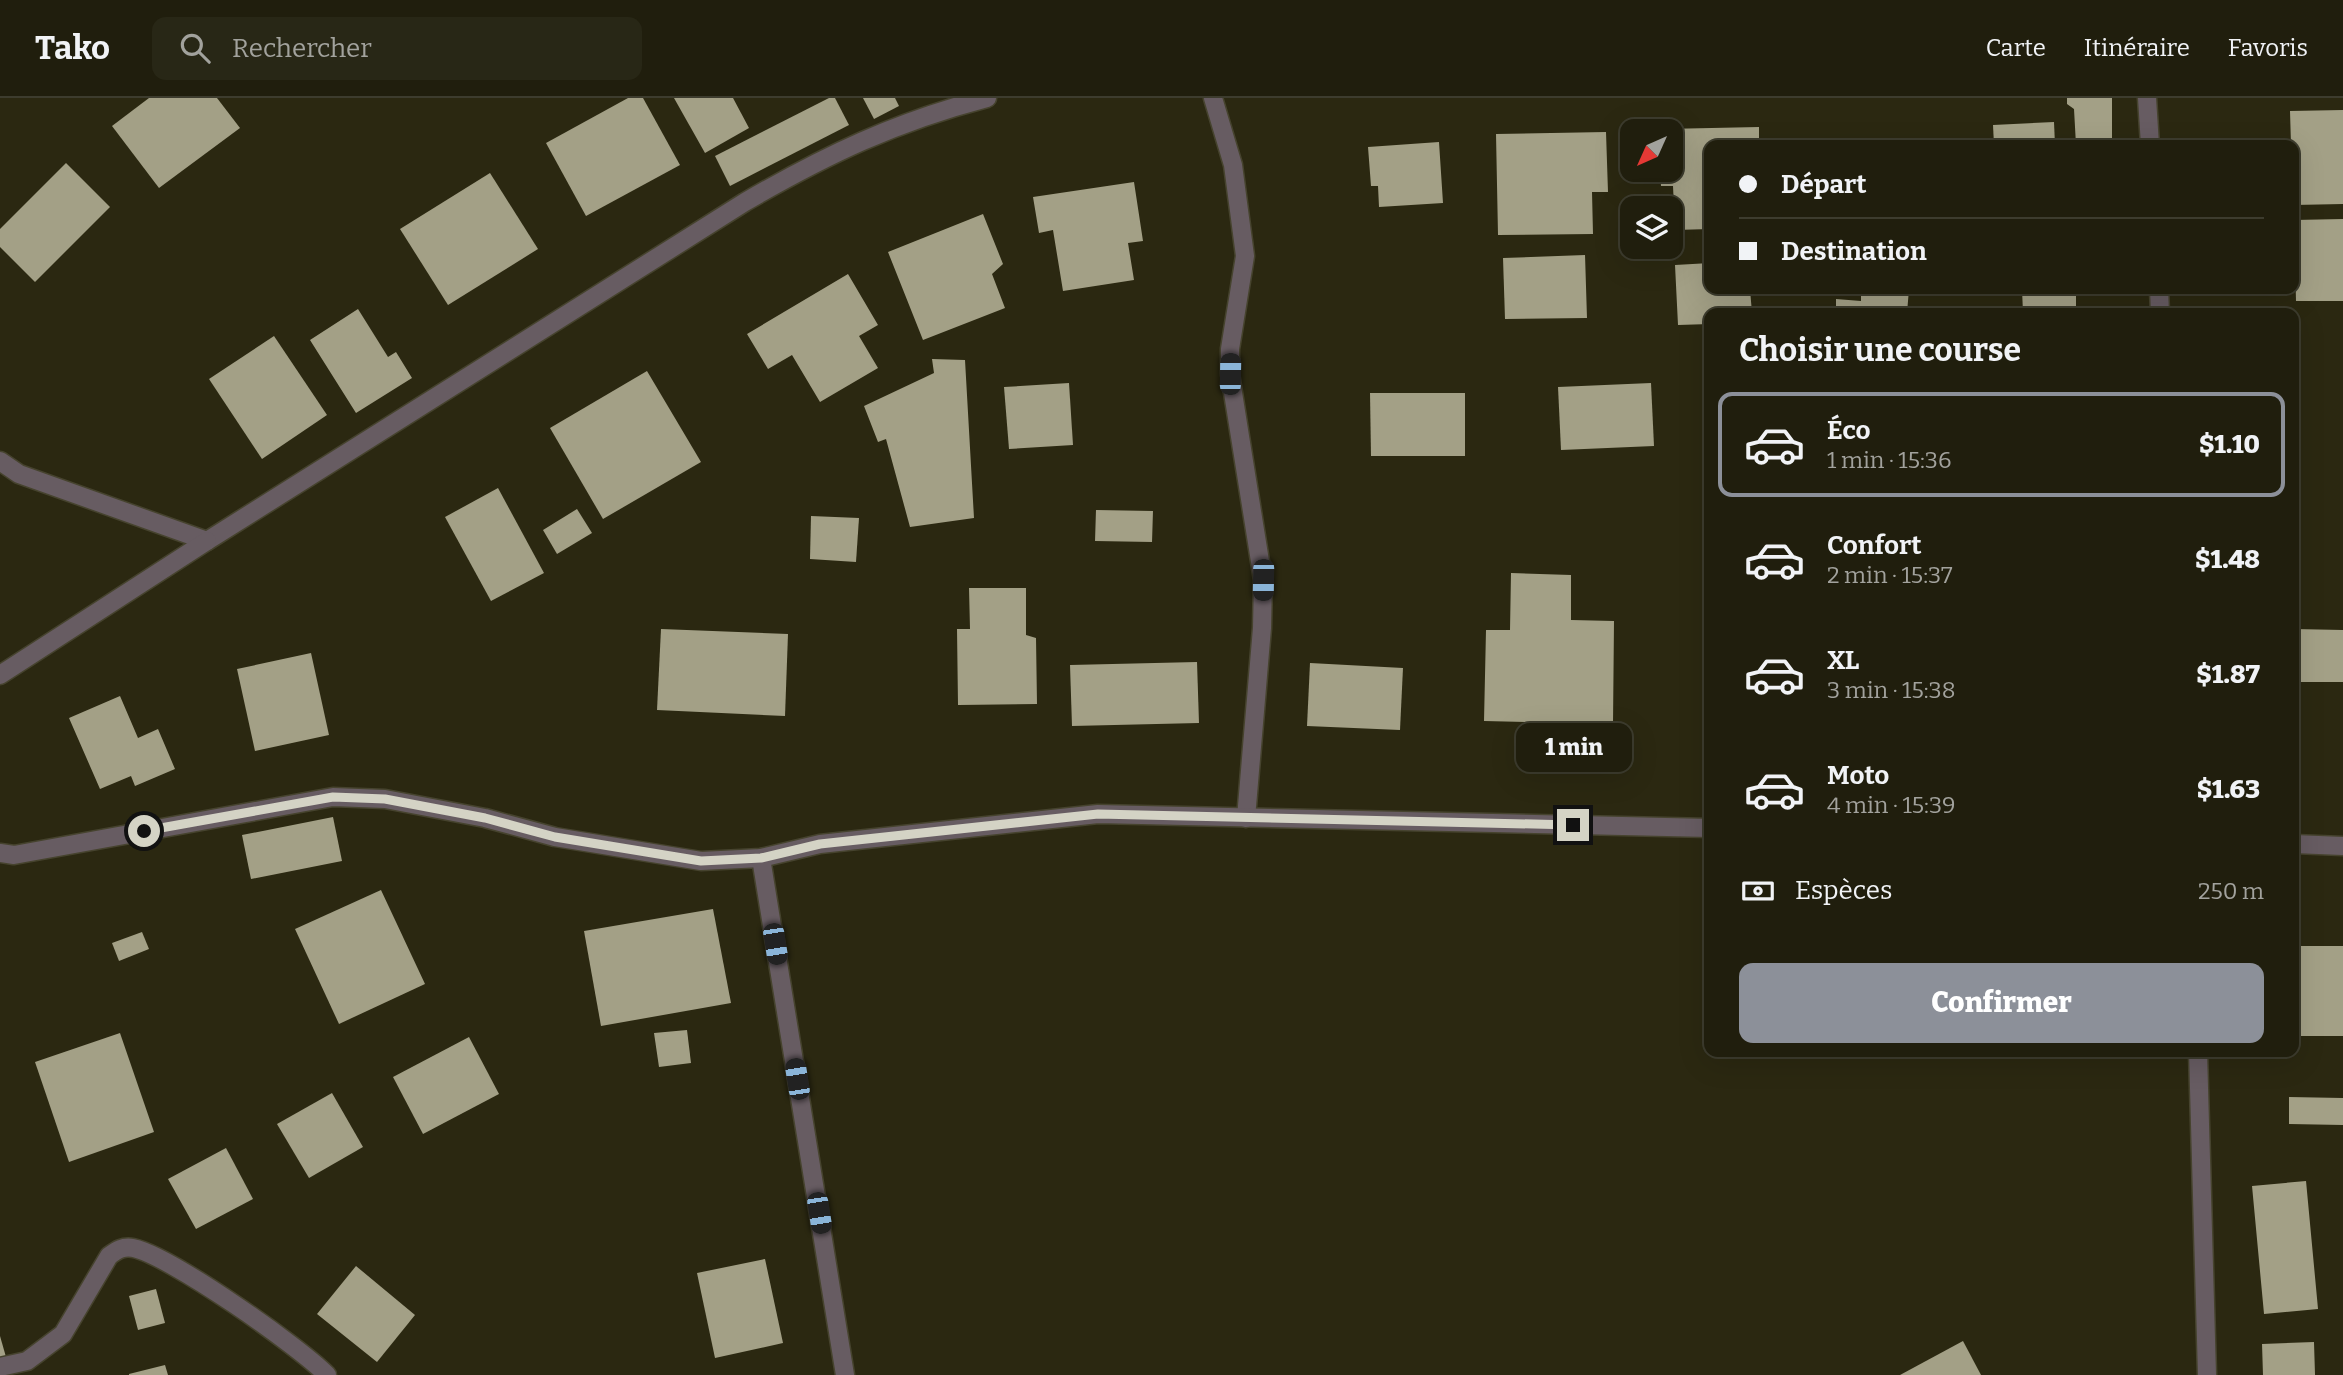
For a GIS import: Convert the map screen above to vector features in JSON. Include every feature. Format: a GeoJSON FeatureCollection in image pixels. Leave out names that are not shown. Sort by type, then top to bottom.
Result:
{"type":"FeatureCollection","features":[{"type":"Feature","properties":{"kind":"street"},"geometry":{"type":"LineString","coordinates":[[0,675],[744,202],[819,159],[921,116],[987,98]]}},
{"type":"Feature","properties":{"kind":"street"},"geometry":{"type":"LineString","coordinates":[[1213,98],[1233,165],[1245,256],[1230,349],[1230,374],[1263,580],[1262,628],[1246,818]]}},
{"type":"Feature","properties":{"kind":"street"},"geometry":{"type":"LineString","coordinates":[[2147,98],[2150,140]]}},
{"type":"Feature","properties":{"kind":"street"},"geometry":{"type":"LineString","coordinates":[[0,461],[19,474],[207,541]]}},
{"type":"Feature","properties":{"kind":"street"},"geometry":{"type":"LineString","coordinates":[[0,853],[14,855],[333,797],[385,799],[657,856],[701,861],[761,858],[820,844],[1098,814],[1704,828]]}},
{"type":"Feature","properties":{"kind":"street"},"geometry":{"type":"LineString","coordinates":[[2299,844],[2343,846]]}},
{"type":"Feature","properties":{"kind":"street"},"geometry":{"type":"LineString","coordinates":[[761,858],[845,1375]]}},
{"type":"Feature","properties":{"kind":"street"},"geometry":{"type":"LineString","coordinates":[[2198,1057],[2207,1375]]}},
{"type":"Feature","properties":{"kind":"street"},"geometry":{"type":"LineString","coordinates":[[0,1367],[27,1361],[63,1334],[109,1256],[120,1248],[134,1248],[159,1258],[267,1328],[327,1375]]}},
{"type":"Feature","properties":{"kind":"building"},"geometry":{"type":"Polygon","coordinates":[[[149,98],[217,98],[240,128],[159,188],[112,126],[149,98]]]}},
{"type":"Feature","properties":{"kind":"building"},"geometry":{"type":"Polygon","coordinates":[[[628,98],[643,98],[680,165],[586,216],[546,143],[628,98]]]}},
{"type":"Feature","properties":{"kind":"building"},"geometry":{"type":"Polygon","coordinates":[[[674,98],[733,98],[749,128],[705,153],[674,98]]]}},
{"type":"Feature","properties":{"kind":"building"},"geometry":{"type":"Polygon","coordinates":[[[829,98],[835,98],[849,125],[730,186],[715,156],[829,98]]]}},
{"type":"Feature","properties":{"kind":"building"},"geometry":{"type":"Polygon","coordinates":[[[863,98],[895,98],[899,106],[874,119],[863,98]]]}},
{"type":"Feature","properties":{"kind":"building"},"geometry":{"type":"Polygon","coordinates":[[[2067,98],[2112,98],[2112,140],[2076,140],[2074,109],[2067,104],[2067,98]]]}},
{"type":"Feature","properties":{"kind":"building"},"geometry":{"type":"Polygon","coordinates":[[[2343,110],[2343,204],[2299,205],[2299,140],[2291,140],[2290,111],[2343,110]]]}},
{"type":"Feature","properties":{"kind":"building"},"geometry":{"type":"Polygon","coordinates":[[[2054,122],[2055,140],[1994,140],[1993,125],[2054,122]]]}},
{"type":"Feature","properties":{"kind":"building"},"geometry":{"type":"Polygon","coordinates":[[[1759,127],[1759,140],[1704,140],[1704,229],[1683,230],[1683,196],[1673,196],[1673,186],[1661,186],[1661,182],[1684,182],[1684,129],[1759,127]]]}},
{"type":"Feature","properties":{"kind":"building"},"geometry":{"type":"Polygon","coordinates":[[[1606,132],[1608,192],[1592,192],[1593,234],[1498,235],[1496,134],[1606,132]]]}},
{"type":"Feature","properties":{"kind":"building"},"geometry":{"type":"Polygon","coordinates":[[[1439,142],[1443,203],[1379,207],[1378,186],[1371,186],[1368,147],[1439,142]]]}},
{"type":"Feature","properties":{"kind":"building"},"geometry":{"type":"Polygon","coordinates":[[[66,163],[110,207],[35,282],[0,247],[0,229],[66,163]]]}},
{"type":"Feature","properties":{"kind":"building"},"geometry":{"type":"Polygon","coordinates":[[[490,173],[538,249],[448,305],[400,229],[490,173]]]}},
{"type":"Feature","properties":{"kind":"building"},"geometry":{"type":"Polygon","coordinates":[[[1134,182],[1143,241],[1128,243],[1134,280],[1063,291],[1053,230],[1039,233],[1033,197],[1134,182]]]}},
{"type":"Feature","properties":{"kind":"building"},"geometry":{"type":"Polygon","coordinates":[[[983,214],[1003,264],[992,274],[1005,308],[923,340],[888,252],[983,214]]]}},
{"type":"Feature","properties":{"kind":"building"},"geometry":{"type":"Polygon","coordinates":[[[2343,219],[2343,301],[2296,301],[2296,294],[2299,294],[2299,220],[2343,219]]]}},
{"type":"Feature","properties":{"kind":"building"},"geometry":{"type":"Polygon","coordinates":[[[1585,255],[1587,318],[1505,319],[1503,258],[1585,255]]]}},
{"type":"Feature","properties":{"kind":"building"},"geometry":{"type":"Polygon","coordinates":[[[1704,263],[1704,294],[1750,294],[1752,308],[1704,308],[1704,324],[1678,325],[1675,265],[1704,263]]]}},
{"type":"Feature","properties":{"kind":"building"},"geometry":{"type":"Polygon","coordinates":[[[848,274],[878,325],[859,336],[878,368],[820,402],[792,355],[768,369],[747,334],[848,274]]]}},
{"type":"Feature","properties":{"kind":"building"},"geometry":{"type":"Polygon","coordinates":[[[1861,294],[1909,294],[1907,308],[1836,308],[1836,299],[1861,301],[1861,294]]]}},
{"type":"Feature","properties":{"kind":"building"},"geometry":{"type":"Polygon","coordinates":[[[2022,294],[2076,294],[2076,308],[2023,308],[2022,294]]]}},
{"type":"Feature","properties":{"kind":"building"},"geometry":{"type":"Polygon","coordinates":[[[358,309],[388,357],[396,352],[412,378],[356,413],[310,340],[358,309]]]}},
{"type":"Feature","properties":{"kind":"building"},"geometry":{"type":"Polygon","coordinates":[[[274,336],[327,415],[262,459],[209,379],[274,336]]]}},
{"type":"Feature","properties":{"kind":"building"},"geometry":{"type":"Polygon","coordinates":[[[932,359],[965,360],[974,518],[910,527],[886,439],[878,442],[864,406],[934,373],[932,359]]]}},
{"type":"Feature","properties":{"kind":"building"},"geometry":{"type":"Polygon","coordinates":[[[647,371],[701,462],[603,519],[550,428],[647,371]]]}},
{"type":"Feature","properties":{"kind":"building"},"geometry":{"type":"Polygon","coordinates":[[[1069,383],[1073,445],[1009,449],[1004,387],[1069,383]]]}},
{"type":"Feature","properties":{"kind":"building"},"geometry":{"type":"Polygon","coordinates":[[[1651,383],[1654,446],[1561,450],[1558,387],[1651,383]]]}},
{"type":"Feature","properties":{"kind":"building"},"geometry":{"type":"Polygon","coordinates":[[[1370,393],[1465,393],[1465,456],[1371,456],[1370,393]]]}},
{"type":"Feature","properties":{"kind":"building"},"geometry":{"type":"Polygon","coordinates":[[[498,488],[544,573],[491,601],[445,517],[498,488]]]}},
{"type":"Feature","properties":{"kind":"building"},"geometry":{"type":"Polygon","coordinates":[[[577,509],[592,533],[557,554],[543,530],[577,509]]]}},
{"type":"Feature","properties":{"kind":"building"},"geometry":{"type":"Polygon","coordinates":[[[1096,510],[1153,511],[1152,542],[1095,541],[1096,510]]]}},
{"type":"Feature","properties":{"kind":"building"},"geometry":{"type":"Polygon","coordinates":[[[811,516],[859,518],[856,562],[810,559],[811,516]]]}},
{"type":"Feature","properties":{"kind":"building"},"geometry":{"type":"Polygon","coordinates":[[[1511,573],[1571,575],[1571,620],[1614,621],[1613,724],[1484,721],[1486,630],[1510,630],[1511,573]]]}},
{"type":"Feature","properties":{"kind":"building"},"geometry":{"type":"Polygon","coordinates":[[[969,588],[1026,588],[1026,635],[1036,638],[1037,704],[958,705],[957,629],[970,629],[969,588]]]}},
{"type":"Feature","properties":{"kind":"building"},"geometry":{"type":"Polygon","coordinates":[[[661,629],[788,634],[785,716],[657,710],[661,629]]]}},
{"type":"Feature","properties":{"kind":"building"},"geometry":{"type":"Polygon","coordinates":[[[2299,629],[2343,630],[2343,682],[2299,682],[2299,629]]]}},
{"type":"Feature","properties":{"kind":"building"},"geometry":{"type":"Polygon","coordinates":[[[311,653],[329,735],[255,751],[237,669],[311,653]]]}},
{"type":"Feature","properties":{"kind":"building"},"geometry":{"type":"Polygon","coordinates":[[[1197,662],[1199,723],[1072,726],[1070,665],[1197,662]]]}},
{"type":"Feature","properties":{"kind":"building"},"geometry":{"type":"Polygon","coordinates":[[[1310,663],[1403,668],[1400,730],[1307,726],[1310,663]]]}},
{"type":"Feature","properties":{"kind":"building"},"geometry":{"type":"Polygon","coordinates":[[[120,696],[138,738],[158,729],[175,769],[135,786],[131,776],[100,789],[69,718],[120,696]]]}},
{"type":"Feature","properties":{"kind":"building"},"geometry":{"type":"Polygon","coordinates":[[[333,817],[342,861],[251,879],[242,835],[333,817]]]}},
{"type":"Feature","properties":{"kind":"building"},"geometry":{"type":"Polygon","coordinates":[[[381,890],[425,984],[339,1024],[295,929],[381,890]]]}},
{"type":"Feature","properties":{"kind":"building"},"geometry":{"type":"Polygon","coordinates":[[[713,909],[731,1003],[601,1026],[584,931],[713,909]]]}},
{"type":"Feature","properties":{"kind":"building"},"geometry":{"type":"Polygon","coordinates":[[[142,932],[149,949],[119,961],[112,943],[142,932]]]}},
{"type":"Feature","properties":{"kind":"building"},"geometry":{"type":"Polygon","coordinates":[[[2299,946],[2343,946],[2343,1036],[2299,1036],[2299,946]]]}},
{"type":"Feature","properties":{"kind":"building"},"geometry":{"type":"Polygon","coordinates":[[[687,1030],[691,1063],[659,1067],[654,1033],[687,1030]]]}},
{"type":"Feature","properties":{"kind":"building"},"geometry":{"type":"Polygon","coordinates":[[[120,1033],[154,1132],[69,1162],[35,1062],[120,1033]]]}},
{"type":"Feature","properties":{"kind":"building"},"geometry":{"type":"Polygon","coordinates":[[[469,1037],[499,1094],[423,1134],[393,1077],[469,1037]]]}},
{"type":"Feature","properties":{"kind":"building"},"geometry":{"type":"Polygon","coordinates":[[[332,1093],[363,1147],[309,1178],[277,1124],[332,1093]]]}},
{"type":"Feature","properties":{"kind":"building"},"geometry":{"type":"Polygon","coordinates":[[[2289,1097],[2343,1098],[2343,1125],[2289,1124],[2289,1097]]]}},
{"type":"Feature","properties":{"kind":"building"},"geometry":{"type":"Polygon","coordinates":[[[226,1148],[253,1199],[196,1229],[168,1179],[226,1148]]]}},
{"type":"Feature","properties":{"kind":"building"},"geometry":{"type":"Polygon","coordinates":[[[2306,1181],[2318,1309],[2264,1314],[2252,1186],[2306,1181]]]}},
{"type":"Feature","properties":{"kind":"building"},"geometry":{"type":"Polygon","coordinates":[[[765,1259],[783,1343],[715,1358],[697,1273],[765,1259]]]}},
{"type":"Feature","properties":{"kind":"building"},"geometry":{"type":"Polygon","coordinates":[[[356,1266],[415,1315],[377,1362],[317,1314],[356,1266]]]}},
{"type":"Feature","properties":{"kind":"building"},"geometry":{"type":"Polygon","coordinates":[[[156,1289],[165,1323],[138,1330],[129,1296],[156,1289]]]}},
{"type":"Feature","properties":{"kind":"building"},"geometry":{"type":"Polygon","coordinates":[[[0,1336],[6,1357],[0,1358],[0,1336]]]}},
{"type":"Feature","properties":{"kind":"building"},"geometry":{"type":"Polygon","coordinates":[[[1963,1341],[1981,1375],[1900,1375],[1963,1341]]]}},
{"type":"Feature","properties":{"kind":"building"},"geometry":{"type":"Polygon","coordinates":[[[2314,1342],[2315,1375],[2263,1375],[2262,1344],[2314,1342]]]}},
{"type":"Feature","properties":{"kind":"building"},"geometry":{"type":"Polygon","coordinates":[[[165,1365],[168,1375],[129,1375],[129,1374],[165,1365]]]}},
{"type":"Feature","properties":{"kind":"route"},"geometry":{"type":"LineString","coordinates":[[144,831],[333,797],[385,799],[485,818],[555,837],[657,856],[701,861],[761,858],[820,844],[1098,814],[1573,825]]}}]}
